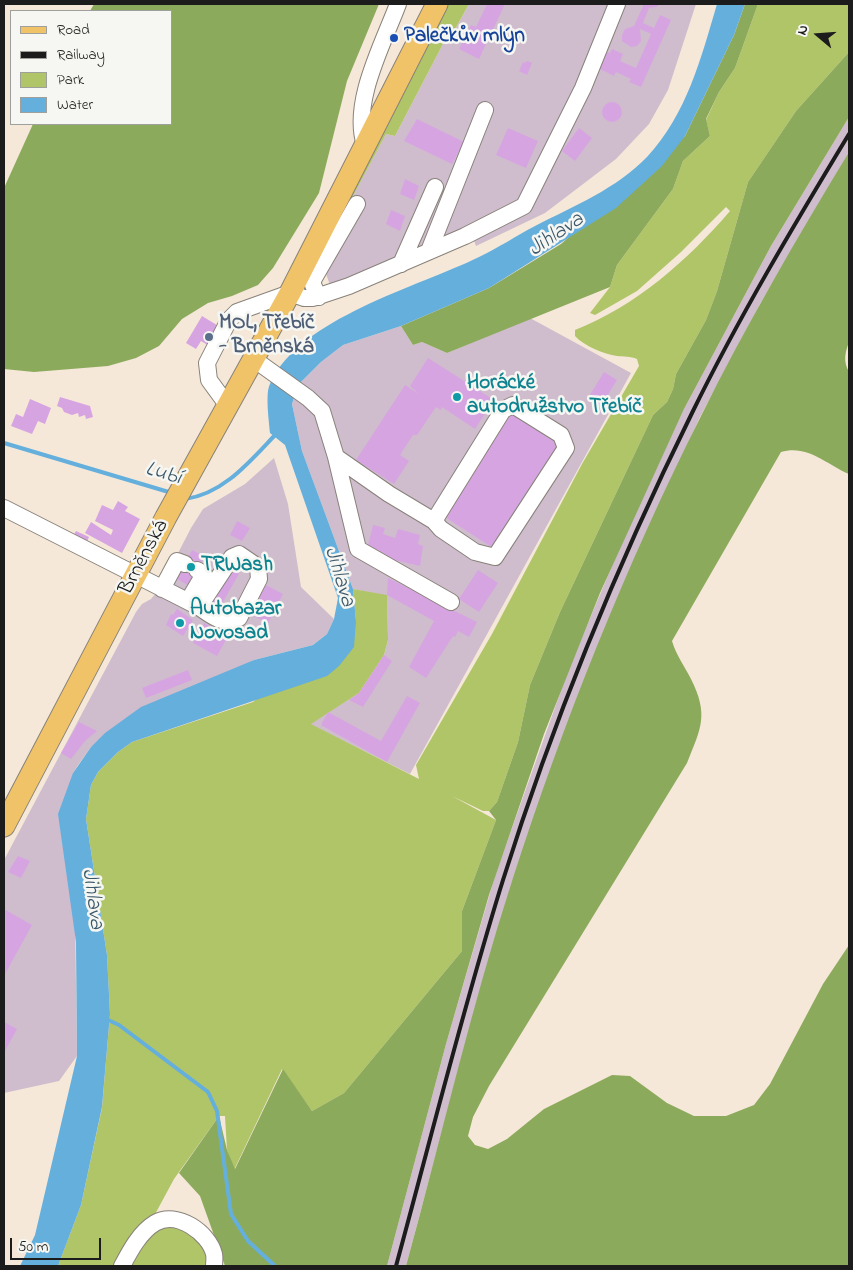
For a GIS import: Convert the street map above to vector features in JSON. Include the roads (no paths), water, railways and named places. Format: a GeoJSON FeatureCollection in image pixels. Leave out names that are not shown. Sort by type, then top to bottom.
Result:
{"type":"FeatureCollection","features":[{"type":"Feature","properties":{"kind":"main road","name":"Brněnská"},"geometry":{"type":"LineString","coordinates":[[4,826],[166,517],[228,406],[263,366],[290,294],[437,4]]}},
{"type":"Feature","properties":{"kind":"street"},"geometry":{"type":"LineString","coordinates":[[365,145],[361,128],[362,106],[398,4]]}},
{"type":"Feature","properties":{"kind":"street"},"geometry":{"type":"LineString","coordinates":[[228,406],[207,376],[207,363],[210,353],[233,315],[290,294],[304,298],[319,297],[401,264],[518,211],[524,206],[583,88],[617,4]]}},
{"type":"Feature","properties":{"kind":"street"},"geometry":{"type":"LineString","coordinates":[[429,251],[485,110]]}},
{"type":"Feature","properties":{"kind":"street"},"geometry":{"type":"LineString","coordinates":[[401,264],[434,188]]}},
{"type":"Feature","properties":{"kind":"street"},"geometry":{"type":"LineString","coordinates":[[319,297],[313,285],[313,280],[357,204]]}},
{"type":"Feature","properties":{"kind":"street"},"geometry":{"type":"LineString","coordinates":[[263,366],[308,398],[322,412],[336,457],[358,549],[451,602]]}},
{"type":"Feature","properties":{"kind":"street"},"geometry":{"type":"LineString","coordinates":[[336,457],[389,494],[434,521],[441,530],[475,552],[494,557],[566,448],[561,435],[513,405],[503,410],[434,521]]}},
{"type":"Feature","properties":{"kind":"street"},"geometry":{"type":"LineString","coordinates":[[4,508],[135,576],[167,595],[193,604],[204,574],[177,561],[167,595]]}},
{"type":"Feature","properties":{"kind":"street"},"geometry":{"type":"LineString","coordinates":[[122,1266],[145,1231],[157,1222],[172,1220],[189,1223],[203,1234],[214,1254],[214,1266]]}},
{"type":"Feature","properties":{"kind":"water","name":"Jihlava"},"geometry":{"type":"Polygon","coordinates":[[[717,4],[745,4],[734,35],[685,136],[662,166],[616,208],[489,288],[401,326],[343,345],[321,362],[298,385],[292,404],[302,451],[353,589],[356,621],[354,647],[339,666],[327,676],[132,742],[118,752],[98,772],[91,785],[86,819],[107,955],[110,1014],[102,1107],[81,1205],[58,1266],[20,1266],[35,1235],[77,1056],[76,942],[58,814],[73,773],[91,747],[105,733],[141,707],[254,660],[313,645],[327,634],[334,619],[338,598],[285,445],[270,433],[268,400],[270,384],[285,361],[306,341],[333,323],[362,307],[486,253],[594,196],[635,168],[661,140],[683,104],[698,65],[717,4]]]}},
{"type":"Feature","properties":{"kind":"waterway","name":"Lubí"},"geometry":{"type":"LineString","coordinates":[[185,499],[199,496],[224,483],[247,464],[277,433]]}},
{"type":"Feature","properties":{"kind":"waterway","name":"Lubí"},"geometry":{"type":"LineString","coordinates":[[4,443],[172,493]]}},
{"type":"Feature","properties":{"kind":"waterway"},"geometry":{"type":"LineString","coordinates":[[106,1019],[119,1025],[208,1092],[217,1111],[231,1214],[248,1241],[275,1266]]}},
{"type":"Feature","properties":{"kind":"railway"},"geometry":{"type":"LineString","coordinates":[[396,1266],[488,928],[522,820],[588,643],[638,527],[710,377],[808,202],[849,134]]}},
{"type":"Feature","properties":{"kind":"place","name":"Palečkův mlýn"},"geometry":{"type":"Point","coordinates":[394,38]}},
{"type":"Feature","properties":{"kind":"place","name":"MOL, Třebíč - Brněnská"},"geometry":{"type":"Point","coordinates":[209,337]}},
{"type":"Feature","properties":{"kind":"place","name":"Horácké autodružstvo Třebíč"},"geometry":{"type":"Point","coordinates":[457,397]}},
{"type":"Feature","properties":{"kind":"place","name":"TRWash"},"geometry":{"type":"Point","coordinates":[191,567]}},
{"type":"Feature","properties":{"kind":"place","name":"Autobazar Novosad"},"geometry":{"type":"Point","coordinates":[180,623]}}]}
